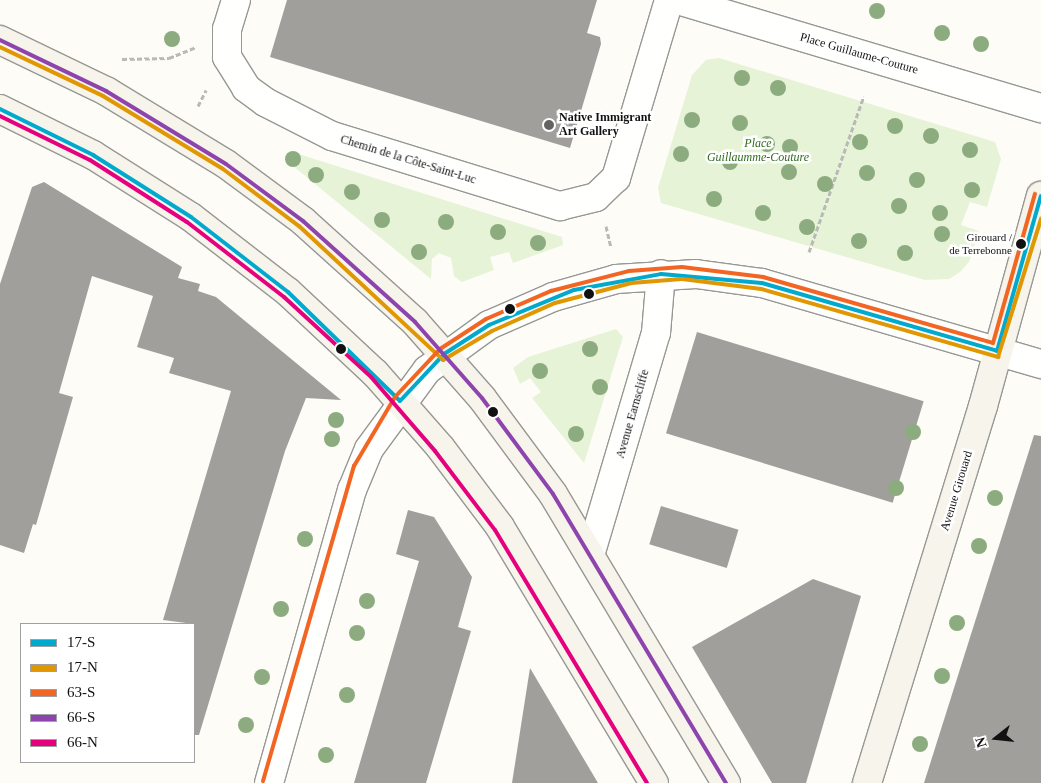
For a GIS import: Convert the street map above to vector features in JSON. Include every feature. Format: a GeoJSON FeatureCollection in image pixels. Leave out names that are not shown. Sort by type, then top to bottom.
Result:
{"type":"FeatureCollection","features":[{"type":"Feature","properties":{"kind":"main road"},"geometry":{"type":"LineString","coordinates":[[0,40],[106,91],[226,164],[303,221],[444,354],[523,451],[590,552],[726,783]]}},
{"type":"Feature","properties":{"kind":"main road"},"geometry":{"type":"LineString","coordinates":[[0,109],[93,155],[191,217],[288,292],[400,401],[468,483],[528,569],[654,783]]}},
{"type":"Feature","properties":{"kind":"main road","name":"Avenue Girouard"},"geometry":{"type":"LineString","coordinates":[[866,783],[997,351],[1041,196]]}},
{"type":"Feature","properties":{"kind":"street","name":"Chemin de la Côte-Saint-Luc"},"geometry":{"type":"LineString","coordinates":[[236,0],[225,45],[234,73],[265,102],[332,136],[544,202],[576,205],[607,191],[621,166],[669,0]]}},
{"type":"Feature","properties":{"kind":"street","name":"Place Guillaume-Couture"},"geometry":{"type":"LineString","coordinates":[[678,0],[1041,108]]}},
{"type":"Feature","properties":{"kind":"street"},"geometry":{"type":"LineString","coordinates":[[269,783],[352,490],[376,435],[400,401],[444,354],[489,325],[552,297],[616,279],[661,274],[762,283],[1041,364]]}},
{"type":"Feature","properties":{"kind":"street","name":"Avenue Earnscliffe"},"geometry":{"type":"LineString","coordinates":[[590,552],[656,334],[661,274]]}},
{"type":"Feature","properties":{"kind":"path"},"geometry":{"type":"LineString","coordinates":[[122,59],[169,58],[194,47]]}},
{"type":"Feature","properties":{"kind":"path"},"geometry":{"type":"LineString","coordinates":[[198,106],[206,90]]}},
{"type":"Feature","properties":{"kind":"path"},"geometry":{"type":"LineString","coordinates":[[809,252],[864,96]]}},
{"type":"Feature","properties":{"kind":"green space","name":"Place Guillaumme-Couture"},"geometry":{"type":"Polygon","coordinates":[[[719,58],[995,142],[1001,159],[987,207],[970,202],[961,225],[979,231],[969,262],[960,272],[949,279],[925,280],[661,203],[658,188],[692,75],[706,60],[719,58]]]}},
{"type":"Feature","properties":{"kind":"green space"},"geometry":{"type":"Polygon","coordinates":[[[292,152],[562,237],[563,245],[513,263],[509,252],[490,257],[494,270],[462,282],[454,276],[451,258],[439,253],[432,259],[431,279],[287,161],[292,152]]]}},
{"type":"Feature","properties":{"kind":"green space"},"geometry":{"type":"Polygon","coordinates":[[[616,329],[623,337],[584,463],[532,398],[541,392],[530,378],[520,384],[513,368],[528,357],[616,329]]]}},
{"type":"Feature","properties":{"kind":"building"},"geometry":{"type":"Polygon","coordinates":[[[287,0],[597,0],[587,33],[600,37],[601,44],[570,148],[270,57],[287,0]]]}},
{"type":"Feature","properties":{"kind":"building"},"geometry":{"type":"Polygon","coordinates":[[[44,182],[182,267],[178,278],[200,284],[198,291],[216,297],[341,400],[306,398],[285,451],[199,735],[195,735],[195,623],[163,620],[231,391],[169,373],[174,358],[137,347],[153,296],[92,276],[59,393],[73,397],[36,525],[33,524],[24,553],[0,545],[0,284],[32,187],[44,182]]]}},
{"type":"Feature","properties":{"kind":"building"},"geometry":{"type":"Polygon","coordinates":[[[697,332],[924,401],[893,503],[666,433],[697,332]]]}},
{"type":"Feature","properties":{"kind":"building"},"geometry":{"type":"Polygon","coordinates":[[[1034,435],[1041,436],[1041,783],[924,783],[1034,435]]]}},
{"type":"Feature","properties":{"kind":"building"},"geometry":{"type":"Polygon","coordinates":[[[661,506],[738,530],[727,568],[649,544],[661,506]]]}},
{"type":"Feature","properties":{"kind":"building"},"geometry":{"type":"Polygon","coordinates":[[[408,510],[434,517],[472,577],[458,627],[471,631],[426,783],[354,783],[419,561],[396,554],[408,510]]]}},
{"type":"Feature","properties":{"kind":"building"},"geometry":{"type":"Polygon","coordinates":[[[813,579],[861,596],[806,783],[772,783],[692,647],[813,579]]]}},
{"type":"Feature","properties":{"kind":"building"},"geometry":{"type":"Polygon","coordinates":[[[530,668],[598,783],[512,783],[530,668]]]}},
{"type":"Feature","properties":{"kind":"transit line","name":"66-S"},"geometry":{"type":"LineString","coordinates":[[0,40],[106,91],[226,164],[303,221],[415,322],[482,398],[553,494],[726,783]]}},
{"type":"Feature","properties":{"kind":"transit line","name":"17-N"},"geometry":{"type":"LineString","coordinates":[[0,47],[103,96],[223,169],[299,226],[443,360],[492,331],[555,303],[631,283],[682,279],[761,289],[998,357],[1041,219]]}},
{"type":"Feature","properties":{"kind":"transit line","name":"17-S"},"geometry":{"type":"LineString","coordinates":[[0,109],[93,155],[191,217],[288,292],[400,401],[444,354],[489,325],[574,290],[661,274],[762,283],[997,351],[1041,196]]}},
{"type":"Feature","properties":{"kind":"transit line","name":"66-N"},"geometry":{"type":"LineString","coordinates":[[0,116],[90,160],[187,222],[284,297],[371,377],[435,451],[495,530],[647,783]]}},
{"type":"Feature","properties":{"kind":"transit line","name":"63-S"},"geometry":{"type":"LineString","coordinates":[[263,781],[354,466],[395,397],[440,349],[486,319],[551,291],[629,271],[682,267],[763,277],[993,343],[1035,194]]}},
{"type":"Feature","properties":{"kind":"place","name":"Native Immigrant Art Gallery"},"geometry":{"type":"Point","coordinates":[549,125]}},
{"type":"Feature","properties":{"kind":"place","name":"Girouard / de Terrebonne"},"geometry":{"type":"Point","coordinates":[1021,244]}}]}
